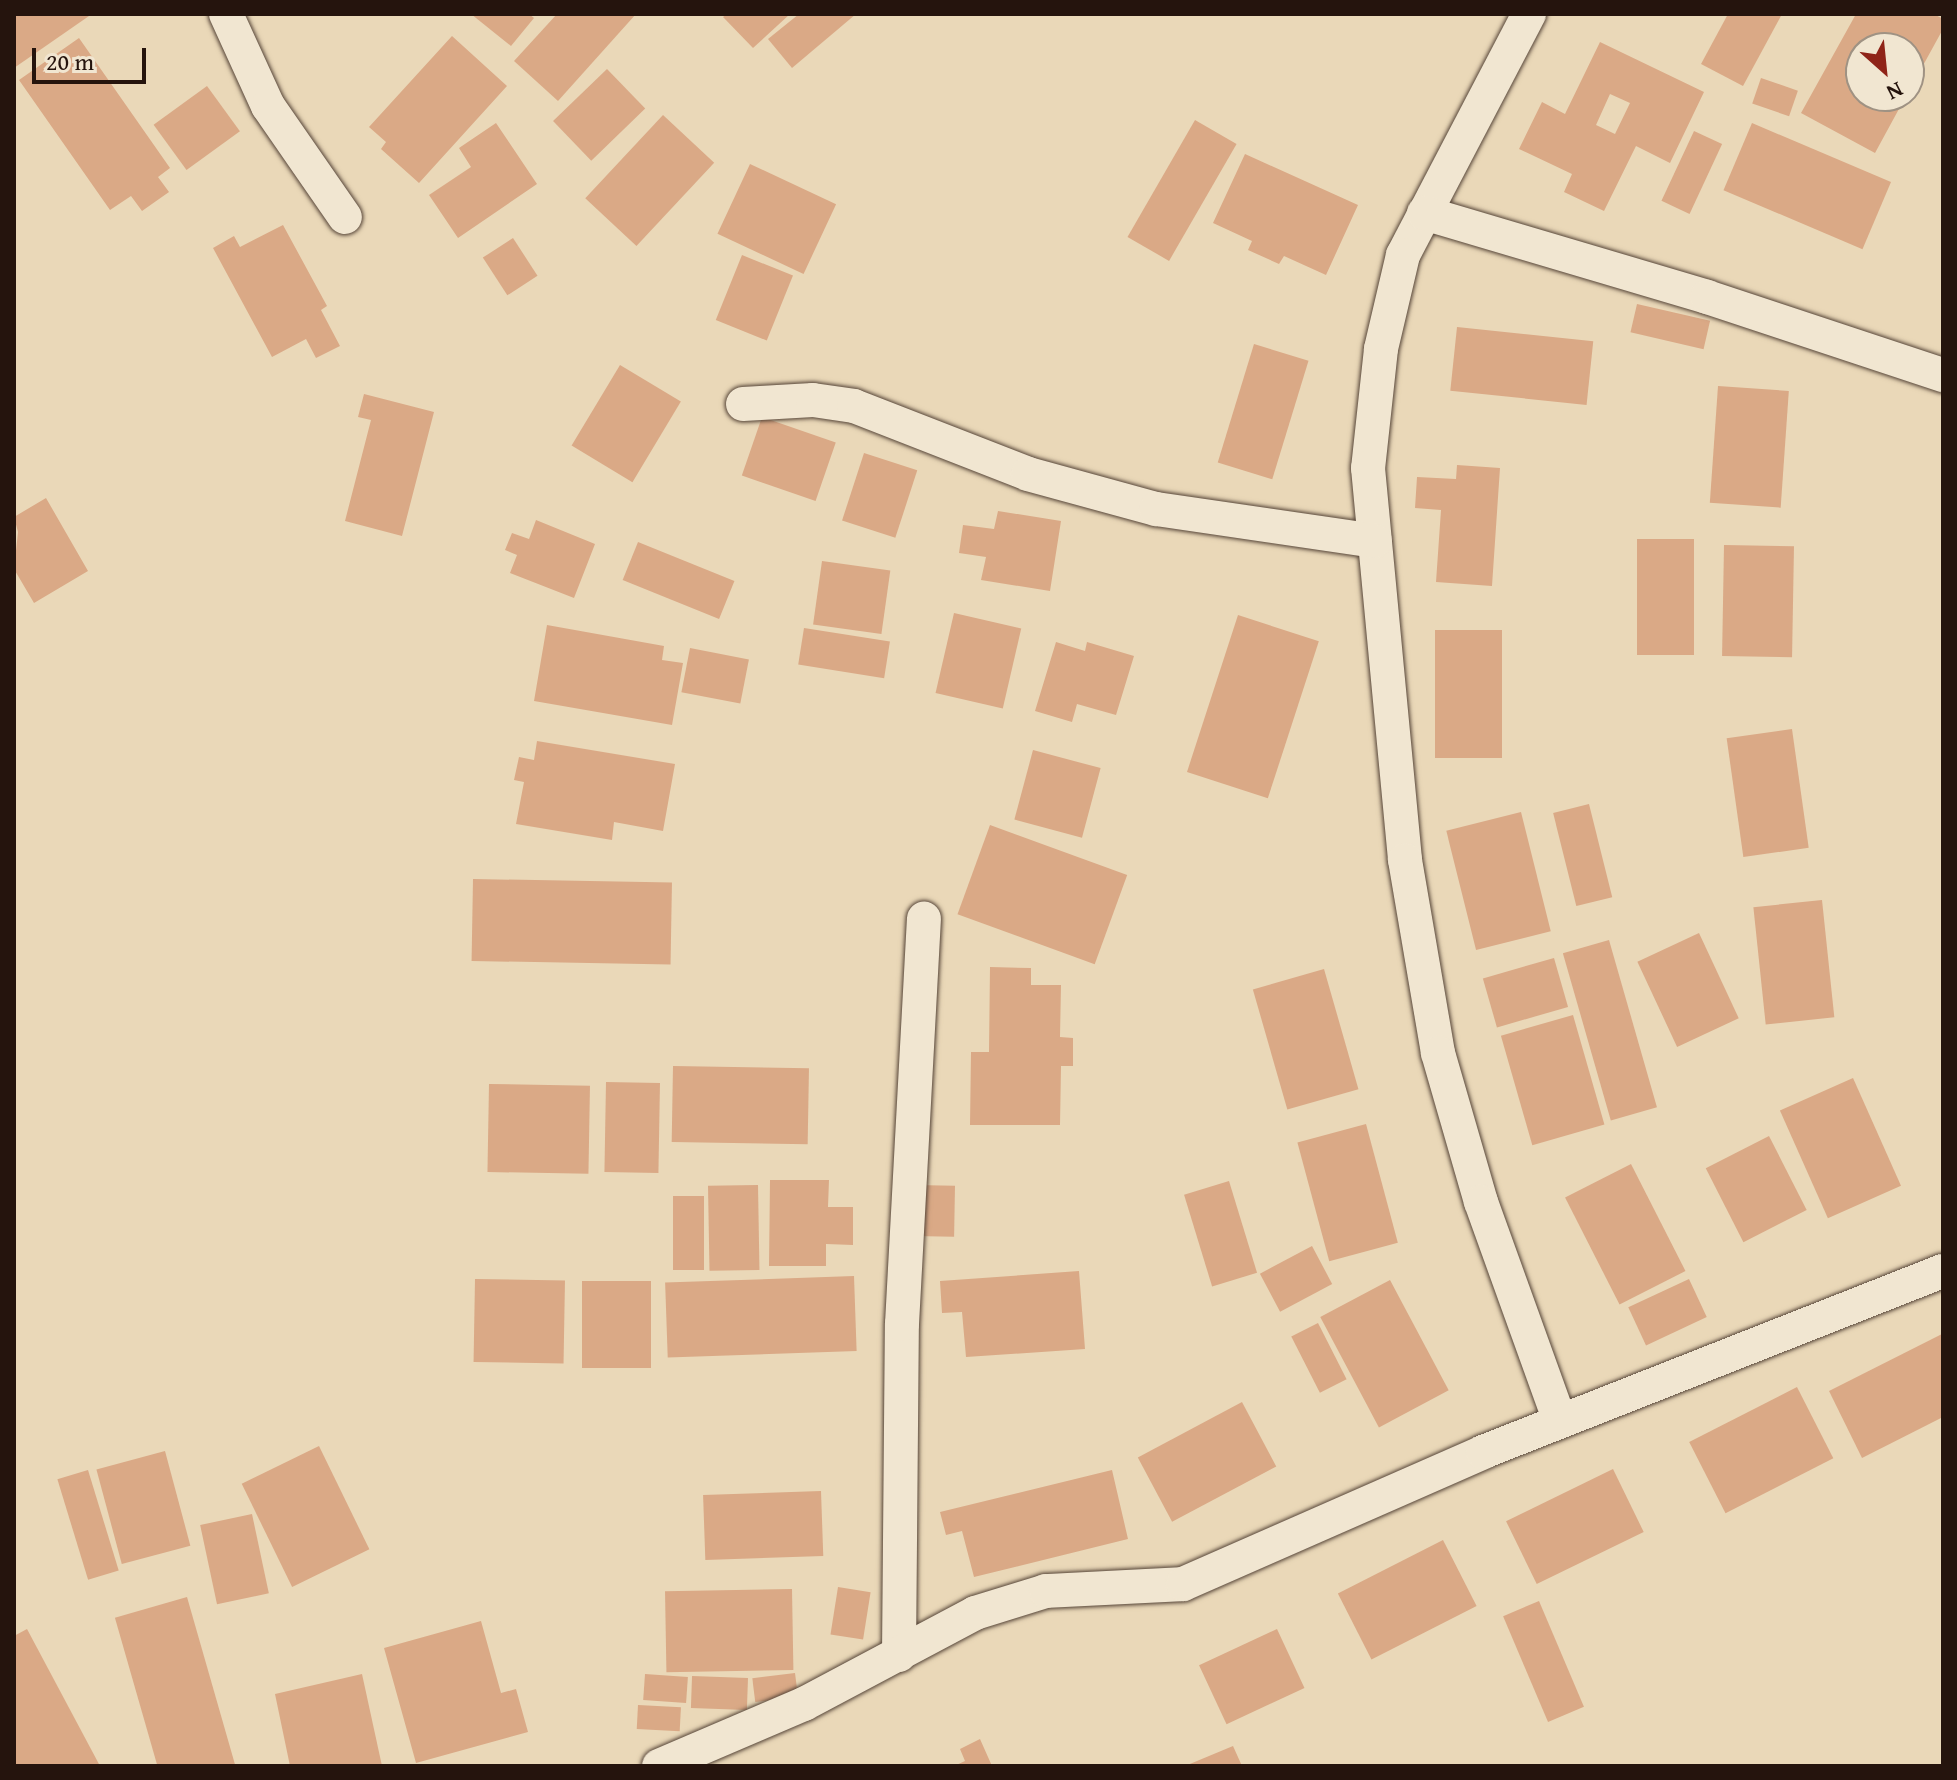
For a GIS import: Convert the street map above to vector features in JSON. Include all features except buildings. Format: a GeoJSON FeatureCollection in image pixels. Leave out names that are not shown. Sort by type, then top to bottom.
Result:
{"type":"FeatureCollection","features":[{"type":"Feature","properties":{"kind":"street"},"geometry":{"type":"LineString","coordinates":[[226,14],[268,106],[345,217]]}},
{"type":"Feature","properties":{"kind":"street"},"geometry":{"type":"LineString","coordinates":[[1529,14],[1403,255],[1381,349],[1368,468],[1405,860],[1438,1053],[1481,1202],[1560,1421]]}},
{"type":"Feature","properties":{"kind":"street"},"geometry":{"type":"LineString","coordinates":[[1424,213],[1707,297],[1943,375]]}},
{"type":"Feature","properties":{"kind":"street"},"geometry":{"type":"LineString","coordinates":[[743,404],[813,400],[854,406],[1028,474],[1156,509],[1375,541]]}},
{"type":"Feature","properties":{"kind":"street"},"geometry":{"type":"LineString","coordinates":[[899,1655],[902,1324],[924,919]]}},
{"type":"Feature","properties":{"kind":"street"},"geometry":{"type":"LineString","coordinates":[[659,1766],[804,1704],[975,1613],[1046,1591],[1183,1584],[1560,1421],[1943,1271]]}}]}
